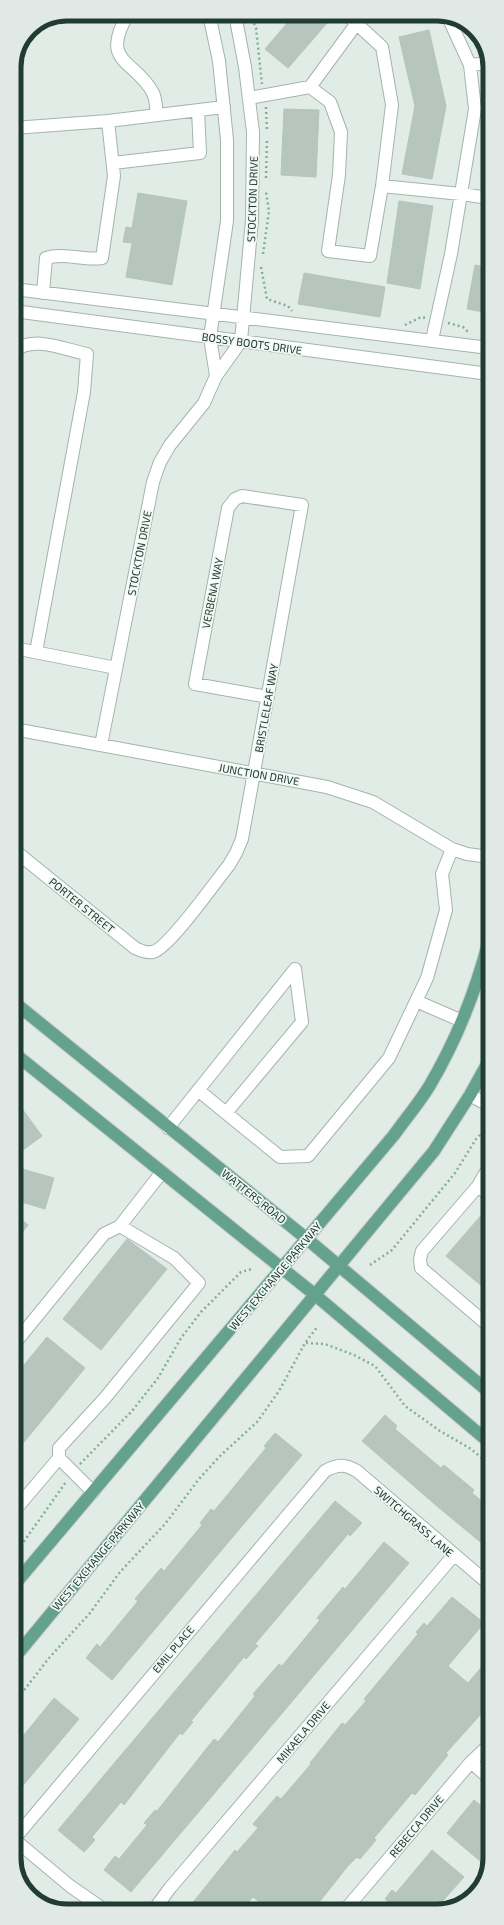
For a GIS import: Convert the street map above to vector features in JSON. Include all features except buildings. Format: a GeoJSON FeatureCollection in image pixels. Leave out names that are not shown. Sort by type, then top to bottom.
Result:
{"type":"FeatureCollection","features":[{"type":"Feature","properties":{"kind":"main road","name":"WEST EXCHANGE PARKWAY"},"geometry":{"type":"LineString","coordinates":[[21,1577],[394,1135],[430,1086],[462,1021],[478,984],[483,966]]}},
{"type":"Feature","properties":{"kind":"main road","name":"WATTERS ROAD"},"geometry":{"type":"LineString","coordinates":[[21,1009],[307,1239],[483,1387]]}},
{"type":"Feature","properties":{"kind":"main road"},"geometry":{"type":"LineString","coordinates":[[21,1059],[314,1294],[483,1438]]}},
{"type":"Feature","properties":{"kind":"main road","name":"WEST EXCHANGE PARKWAY"},"geometry":{"type":"LineString","coordinates":[[21,1650],[314,1294],[434,1151],[470,1095],[483,1072]]}},
{"type":"Feature","properties":{"kind":"street"},"geometry":{"type":"LineString","coordinates":[[124,21],[117,42],[119,54],[131,69],[141,77],[153,94],[158,115]]}},
{"type":"Feature","properties":{"kind":"street"},"geometry":{"type":"LineString","coordinates":[[210,21],[219,61],[228,140],[227,221],[210,337],[216,376]]}},
{"type":"Feature","properties":{"kind":"street","name":"STOCKTON DRIVE"},"geometry":{"type":"LineString","coordinates":[[101,745],[153,482],[160,462],[170,445],[204,403],[216,376],[241,341],[252,220],[253,132],[236,21]]}},
{"type":"Feature","properties":{"kind":"street"},"geometry":{"type":"LineString","coordinates":[[310,88],[330,102],[342,132],[339,174],[328,251],[370,256],[382,186],[392,105],[382,47],[355,21]]}},
{"type":"Feature","properties":{"kind":"street"},"geometry":{"type":"LineString","coordinates":[[249,98],[310,88],[357,23]]}},
{"type":"Feature","properties":{"kind":"street"},"geometry":{"type":"LineString","coordinates":[[432,340],[451,254],[475,109],[470,65],[452,24]]}},
{"type":"Feature","properties":{"kind":"street"},"geometry":{"type":"LineString","coordinates":[[470,65],[483,64]]}},
{"type":"Feature","properties":{"kind":"street"},"geometry":{"type":"LineString","coordinates":[[21,127],[108,121],[224,107]]}},
{"type":"Feature","properties":{"kind":"street"},"geometry":{"type":"LineString","coordinates":[[113,163],[200,152],[198,110]]}},
{"type":"Feature","properties":{"kind":"street"},"geometry":{"type":"LineString","coordinates":[[43,293],[46,258],[53,256],[90,260],[102,258],[114,176],[108,121]]}},
{"type":"Feature","properties":{"kind":"street"},"geometry":{"type":"LineString","coordinates":[[382,186],[483,197]]}},
{"type":"Feature","properties":{"kind":"street","name":"BOSSY BOOTS DRIVE"},"geometry":{"type":"LineString","coordinates":[[21,290],[483,347]]}},
{"type":"Feature","properties":{"kind":"street","name":"BOSSY BOOTS DRIVE"},"geometry":{"type":"LineString","coordinates":[[21,312],[483,373]]}},
{"type":"Feature","properties":{"kind":"street"},"geometry":{"type":"LineString","coordinates":[[21,346],[40,343],[87,354],[84,392],[36,652]]}},
{"type":"Feature","properties":{"kind":"street","name":"VERBENA WAY"},"geometry":{"type":"LineString","coordinates":[[268,697],[195,684],[228,508],[235,499],[248,495],[302,505]]}},
{"type":"Feature","properties":{"kind":"street","name":"BRISTLELEAF WAY"},"geometry":{"type":"LineString","coordinates":[[153,952],[167,943],[236,853],[242,839],[302,505]]}},
{"type":"Feature","properties":{"kind":"street"},"geometry":{"type":"LineString","coordinates":[[21,649],[116,668]]}},
{"type":"Feature","properties":{"kind":"street","name":"JUNCTION DRIVE"},"geometry":{"type":"LineString","coordinates":[[21,730],[327,787],[373,802],[452,849],[483,857]]}},
{"type":"Feature","properties":{"kind":"street"},"geometry":{"type":"LineString","coordinates":[[198,1090],[280,1157],[308,1156],[389,1058],[427,978],[446,910],[442,874],[452,849]]}},
{"type":"Feature","properties":{"kind":"street","name":"PORTER STREET"},"geometry":{"type":"LineString","coordinates":[[21,855],[135,948],[144,952],[153,952]]}},
{"type":"Feature","properties":{"kind":"street"},"geometry":{"type":"LineString","coordinates":[[168,1128],[295,969],[302,1022],[226,1113]]}},
{"type":"Feature","properties":{"kind":"street"},"geometry":{"type":"LineString","coordinates":[[416,1001],[462,1021]]}},
{"type":"Feature","properties":{"kind":"street"},"geometry":{"type":"LineString","coordinates":[[470,1095],[483,1102]]}},
{"type":"Feature","properties":{"kind":"street"},"geometry":{"type":"LineString","coordinates":[[21,1336],[104,1234],[120,1226],[162,1172]]}},
{"type":"Feature","properties":{"kind":"street"},"geometry":{"type":"LineString","coordinates":[[483,1177],[478,1186],[422,1251],[420,1259],[421,1268],[483,1321]]}},
{"type":"Feature","properties":{"kind":"street"},"geometry":{"type":"LineString","coordinates":[[478,1186],[483,1190]]}},
{"type":"Feature","properties":{"kind":"street"},"geometry":{"type":"LineString","coordinates":[[21,1503],[59,1458],[60,1448],[105,1398],[200,1283],[174,1258],[120,1226]]}},
{"type":"Feature","properties":{"kind":"street"},"geometry":{"type":"LineString","coordinates":[[59,1458],[93,1492]]}},
{"type":"Feature","properties":{"kind":"street","name":"SWITCHGRASS LANE"},"geometry":{"type":"LineString","coordinates":[[336,1465],[347,1465],[357,1471],[483,1579]]}},
{"type":"Feature","properties":{"kind":"street","name":"EMIL PLACE"},"geometry":{"type":"LineString","coordinates":[[21,1832],[316,1480],[325,1471],[336,1465]]}},
{"type":"Feature","properties":{"kind":"street","name":"MIKAELA DRIVE"},"geometry":{"type":"LineString","coordinates":[[158,1904],[175,1882],[454,1555]]}},
{"type":"Feature","properties":{"kind":"street","name":"REBECCA DRIVE"},"geometry":{"type":"LineString","coordinates":[[350,1904],[471,1762],[483,1751]]}},
{"type":"Feature","properties":{"kind":"street"},"geometry":{"type":"LineString","coordinates":[[471,1762],[483,1772]]}},
{"type":"Feature","properties":{"kind":"street"},"geometry":{"type":"LineString","coordinates":[[21,1844],[70,1886],[96,1904]]}},
{"type":"Feature","properties":{"kind":"path"},"geometry":{"type":"LineString","coordinates":[[253,21],[256,28],[267,124],[266,179]]}},
{"type":"Feature","properties":{"kind":"path"},"geometry":{"type":"LineString","coordinates":[[262,258],[269,211],[264,186]]}},
{"type":"Feature","properties":{"kind":"path"},"geometry":{"type":"LineString","coordinates":[[261,265],[267,299],[288,306],[294,313]]}},
{"type":"Feature","properties":{"kind":"path"},"geometry":{"type":"LineString","coordinates":[[403,326],[421,317],[463,327],[471,334]]}},
{"type":"Feature","properties":{"kind":"path"},"geometry":{"type":"LineString","coordinates":[[370,1264],[392,1250],[455,1173],[476,1139],[483,1132]]}},
{"type":"Feature","properties":{"kind":"path"},"geometry":{"type":"LineString","coordinates":[[21,1546],[73,1472],[132,1411],[158,1378],[181,1338],[200,1312],[241,1272],[252,1269]]}},
{"type":"Feature","properties":{"kind":"path"},"geometry":{"type":"LineString","coordinates":[[21,1694],[49,1658],[90,1613],[120,1572],[165,1524],[199,1480],[221,1455],[257,1422],[278,1391],[305,1343],[318,1326]]}},
{"type":"Feature","properties":{"kind":"path"},"geometry":{"type":"LineString","coordinates":[[305,1343],[325,1344],[354,1355],[375,1366],[405,1406],[440,1431],[471,1449],[483,1459]]}},
{"type":"Feature","properties":{"kind":"shaded area"},"geometry":{"type":"Polygon","coordinates":[[[473,39],[481,52],[483,67],[473,39]]]}}]}
